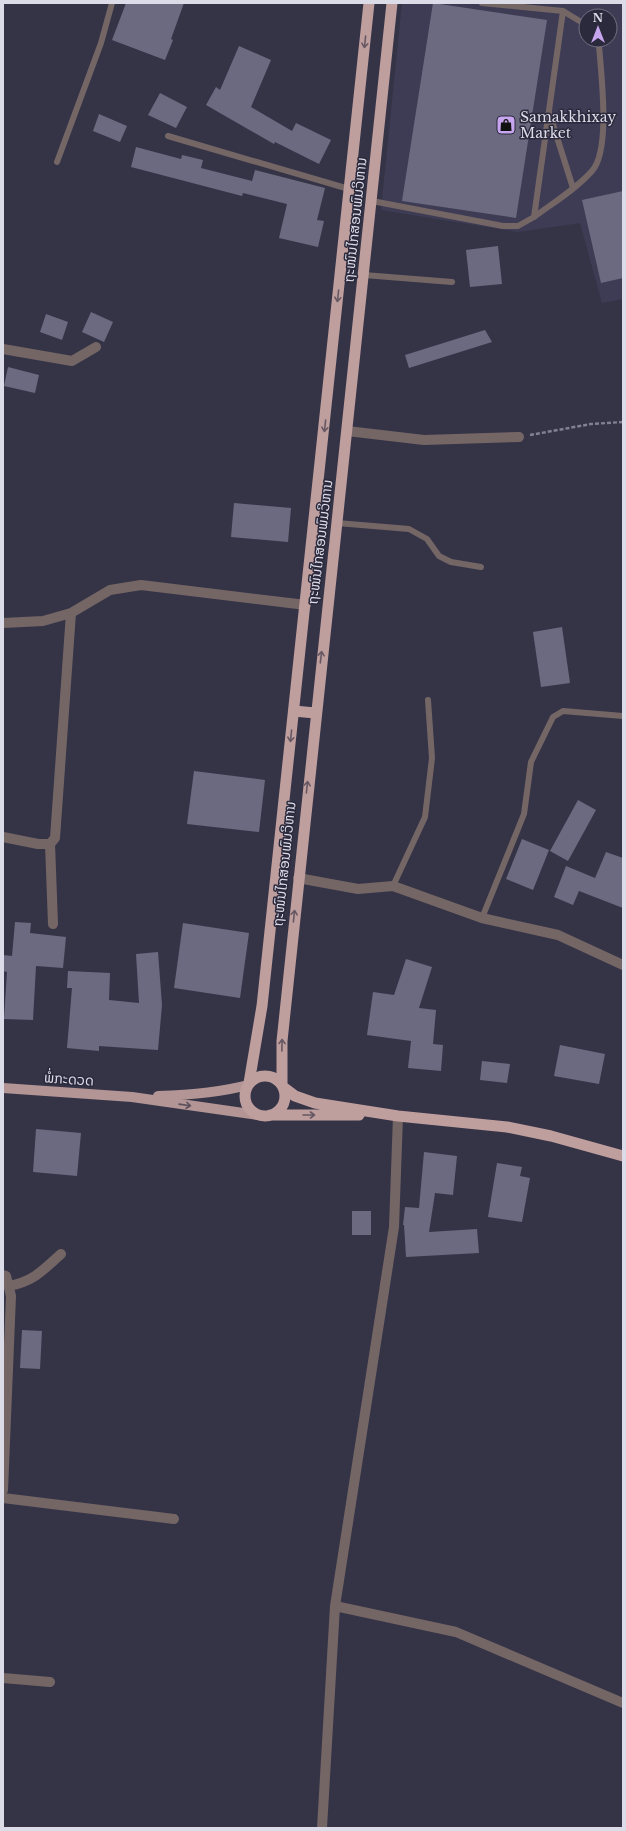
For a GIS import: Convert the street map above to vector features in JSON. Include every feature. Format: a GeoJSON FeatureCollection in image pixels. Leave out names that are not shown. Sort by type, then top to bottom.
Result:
{"type":"FeatureCollection","features":[{"type":"Feature","properties":{"kind":"highway","name":"ຖະໜົນໄກສອນພົມວິຫານ"},"geometry":{"type":"LineString","coordinates":[[248,1084],[262,1006],[306,605],[369,3]]}},
{"type":"Feature","properties":{"kind":"highway","name":"ຖະໜົນໄກສອນພົມວິຫານ"},"geometry":{"type":"LineString","coordinates":[[282,1086],[282,1042],[298,878],[372,201],[392,3]]}},
{"type":"Feature","properties":{"kind":"highway"},"geometry":{"type":"LineString","coordinates":[[294,711],[315,713]]}},
{"type":"Feature","properties":{"kind":"highway"},"geometry":{"type":"LineString","coordinates":[[398,1116],[258,1115],[248,1108],[245,1090],[248,1084],[259,1076],[266,1076],[277,1080],[295,1096],[315,1103],[398,1116],[507,1127],[551,1136],[623,1156]]}},
{"type":"Feature","properties":{"kind":"highway"},"geometry":{"type":"LineString","coordinates":[[270,1115],[276,1113],[283,1104],[285,1098],[282,1086]]}},
{"type":"Feature","properties":{"kind":"main road"},"geometry":{"type":"LineString","coordinates":[[132,1097],[195,1095],[223,1091],[248,1084]]}},
{"type":"Feature","properties":{"kind":"main road","name":"ພໍ່ກະດວດ"},"geometry":{"type":"LineString","coordinates":[[3,1088],[132,1097]]}},
{"type":"Feature","properties":{"kind":"main road"},"geometry":{"type":"LineString","coordinates":[[132,1097],[258,1115]]}},
{"type":"Feature","properties":{"kind":"street"},"geometry":{"type":"LineString","coordinates":[[3,350],[72,361],[96,347]]}},
{"type":"Feature","properties":{"kind":"street"},"geometry":{"type":"LineString","coordinates":[[347,431],[424,440],[519,437]]}},
{"type":"Feature","properties":{"kind":"street"},"geometry":{"type":"LineString","coordinates":[[3,623],[43,621],[71,613],[110,590],[141,585],[306,605]]}},
{"type":"Feature","properties":{"kind":"street"},"geometry":{"type":"LineString","coordinates":[[53,924],[50,844],[55,838],[71,613]]}},
{"type":"Feature","properties":{"kind":"street"},"geometry":{"type":"LineString","coordinates":[[3,837],[38,844],[50,844]]}},
{"type":"Feature","properties":{"kind":"street"},"geometry":{"type":"LineString","coordinates":[[298,878],[358,889],[393,886],[482,918],[558,935],[623,965]]}},
{"type":"Feature","properties":{"kind":"street"},"geometry":{"type":"LineString","coordinates":[[322,1828],[335,1606],[394,1228],[398,1116]]}},
{"type":"Feature","properties":{"kind":"street"},"geometry":{"type":"LineString","coordinates":[[8,1286],[25,1283],[38,1276],[61,1254]]}},
{"type":"Feature","properties":{"kind":"street"},"geometry":{"type":"LineString","coordinates":[[3,1275],[6,1276],[11,1296],[6,1351],[3,1490]]}},
{"type":"Feature","properties":{"kind":"street"},"geometry":{"type":"LineString","coordinates":[[3,1498],[174,1519]]}},
{"type":"Feature","properties":{"kind":"street"},"geometry":{"type":"LineString","coordinates":[[335,1606],[456,1632],[623,1703]]}},
{"type":"Feature","properties":{"kind":"street"},"geometry":{"type":"LineString","coordinates":[[3,1678],[50,1682]]}},
{"type":"Feature","properties":{"kind":"lane"},"geometry":{"type":"LineString","coordinates":[[57,162],[101,43],[112,3]]}},
{"type":"Feature","properties":{"kind":"lane"},"geometry":{"type":"LineString","coordinates":[[482,3],[563,11],[578,20]]}},
{"type":"Feature","properties":{"kind":"lane"},"geometry":{"type":"LineString","coordinates":[[534,217],[550,114],[563,11]]}},
{"type":"Feature","properties":{"kind":"lane"},"geometry":{"type":"LineString","coordinates":[[372,201],[503,226],[518,226],[534,217],[573,188],[592,171],[599,160],[602,144],[602,99],[599,48]]}},
{"type":"Feature","properties":{"kind":"lane"},"geometry":{"type":"LineString","coordinates":[[550,114],[573,188]]}},
{"type":"Feature","properties":{"kind":"lane"},"geometry":{"type":"LineString","coordinates":[[168,136],[350,189]]}},
{"type":"Feature","properties":{"kind":"lane"},"geometry":{"type":"LineString","coordinates":[[364,275],[452,282]]}},
{"type":"Feature","properties":{"kind":"lane"},"geometry":{"type":"LineString","coordinates":[[337,524],[409,530],[427,539],[439,556],[451,562],[480,567]]}},
{"type":"Feature","properties":{"kind":"lane"},"geometry":{"type":"LineString","coordinates":[[393,886],[425,817],[432,758],[428,700]]}},
{"type":"Feature","properties":{"kind":"lane"},"geometry":{"type":"LineString","coordinates":[[482,918],[524,814],[532,762],[553,717],[563,711],[623,716]]}},
{"type":"Feature","properties":{"kind":"path"},"geometry":{"type":"LineString","coordinates":[[519,437],[591,424],[623,422]]}},
{"type":"Feature","properties":{"kind":"shaded area","name":"Samakkhixay Market"},"geometry":{"type":"Polygon","coordinates":[[[402,3],[623,3],[623,299],[602,303],[580,223],[518,232],[381,210],[402,3]]]}},
{"type":"Feature","properties":{"kind":"building"},"geometry":{"type":"Polygon","coordinates":[[[126,3],[184,3],[171,39],[173,40],[165,60],[112,40],[126,3]]]}},
{"type":"Feature","properties":{"kind":"building"},"geometry":{"type":"Polygon","coordinates":[[[433,3],[547,20],[516,218],[402,201],[433,3]]]}},
{"type":"Feature","properties":{"kind":"building"},"geometry":{"type":"Polygon","coordinates":[[[239,46],[271,60],[251,107],[292,131],[296,123],[331,140],[319,164],[275,142],[274,144],[206,105],[216,87],[220,90],[239,46]]]}},
{"type":"Feature","properties":{"kind":"building"},"geometry":{"type":"Polygon","coordinates":[[[160,93],[187,107],[176,128],[148,115],[160,93]]]}},
{"type":"Feature","properties":{"kind":"building"},"geometry":{"type":"Polygon","coordinates":[[[99,114],[127,126],[120,142],[93,131],[99,114]]]}},
{"type":"Feature","properties":{"kind":"building"},"geometry":{"type":"Polygon","coordinates":[[[136,147],[181,159],[182,155],[203,160],[201,168],[252,181],[255,170],[325,188],[317,220],[324,221],[318,247],[279,238],[287,204],[243,193],[242,196],[131,167],[136,147]]]}},
{"type":"Feature","properties":{"kind":"building"},"geometry":{"type":"Polygon","coordinates":[[[623,191],[623,278],[601,283],[582,200],[623,191]]]}},
{"type":"Feature","properties":{"kind":"building"},"geometry":{"type":"Polygon","coordinates":[[[498,246],[502,284],[470,287],[466,250],[498,246]]]}},
{"type":"Feature","properties":{"kind":"building"},"geometry":{"type":"Polygon","coordinates":[[[91,312],[113,322],[104,342],[82,332],[91,312]]]}},
{"type":"Feature","properties":{"kind":"building"},"geometry":{"type":"Polygon","coordinates":[[[46,314],[68,322],[62,340],[40,332],[46,314]]]}},
{"type":"Feature","properties":{"kind":"building"},"geometry":{"type":"Polygon","coordinates":[[[485,330],[492,342],[409,368],[405,355],[485,330]]]}},
{"type":"Feature","properties":{"kind":"building"},"geometry":{"type":"Polygon","coordinates":[[[8,367],[39,375],[35,393],[4,386],[8,367]]]}},
{"type":"Feature","properties":{"kind":"building"},"geometry":{"type":"Polygon","coordinates":[[[234,503],[291,508],[288,542],[231,537],[234,503]]]}},
{"type":"Feature","properties":{"kind":"building"},"geometry":{"type":"Polygon","coordinates":[[[562,627],[570,683],[541,687],[533,632],[562,627]]]}},
{"type":"Feature","properties":{"kind":"building"},"geometry":{"type":"Polygon","coordinates":[[[194,771],[265,780],[259,832],[187,824],[194,771]]]}},
{"type":"Feature","properties":{"kind":"building"},"geometry":{"type":"Polygon","coordinates":[[[578,800],[596,810],[568,861],[550,851],[578,800]]]}},
{"type":"Feature","properties":{"kind":"building"},"geometry":{"type":"Polygon","coordinates":[[[522,839],[549,850],[533,890],[506,879],[522,839]]]}},
{"type":"Feature","properties":{"kind":"building"},"geometry":{"type":"Polygon","coordinates":[[[606,852],[623,858],[623,908],[579,891],[573,905],[554,897],[566,866],[595,878],[606,852]]]}},
{"type":"Feature","properties":{"kind":"building"},"geometry":{"type":"Polygon","coordinates":[[[15,922],[31,923],[30,933],[66,937],[63,968],[36,966],[33,1020],[4,1019],[7,972],[3,971],[3,955],[12,956],[15,922]]]}},
{"type":"Feature","properties":{"kind":"building"},"geometry":{"type":"Polygon","coordinates":[[[183,923],[249,933],[240,998],[174,988],[183,923]]]}},
{"type":"Feature","properties":{"kind":"building"},"geometry":{"type":"Polygon","coordinates":[[[158,952],[162,1005],[158,1050],[99,1046],[99,1051],[67,1048],[72,988],[67,988],[68,971],[110,973],[109,1000],[139,1003],[136,954],[158,952]]]}},
{"type":"Feature","properties":{"kind":"building"},"geometry":{"type":"Polygon","coordinates":[[[406,959],[432,967],[419,1008],[436,1010],[433,1044],[443,1045],[441,1071],[408,1068],[411,1041],[367,1035],[373,992],[394,995],[406,959]]]}},
{"type":"Feature","properties":{"kind":"building"},"geometry":{"type":"Polygon","coordinates":[[[560,1045],[605,1054],[599,1084],[554,1076],[560,1045]]]}},
{"type":"Feature","properties":{"kind":"building"},"geometry":{"type":"Polygon","coordinates":[[[482,1061],[510,1064],[507,1083],[480,1080],[482,1061]]]}},
{"type":"Feature","properties":{"kind":"building"},"geometry":{"type":"Polygon","coordinates":[[[36,1129],[81,1133],[77,1176],[33,1172],[36,1129]]]}},
{"type":"Feature","properties":{"kind":"building"},"geometry":{"type":"Polygon","coordinates":[[[424,1152],[457,1156],[453,1195],[435,1193],[429,1232],[477,1229],[479,1253],[406,1257],[403,1225],[405,1207],[419,1208],[424,1152]]]}},
{"type":"Feature","properties":{"kind":"building"},"geometry":{"type":"Polygon","coordinates":[[[497,1163],[522,1167],[520,1176],[530,1178],[522,1222],[488,1217],[497,1163]]]}},
{"type":"Feature","properties":{"kind":"building"},"geometry":{"type":"Polygon","coordinates":[[[352,1211],[371,1211],[371,1235],[352,1235],[352,1211]]]}},
{"type":"Feature","properties":{"kind":"building"},"geometry":{"type":"Polygon","coordinates":[[[22,1330],[42,1331],[40,1369],[20,1368],[22,1330]]]}},
{"type":"Feature","properties":{"kind":"place","name":"Samakkhixay Market"},"geometry":{"type":"Point","coordinates":[506,125]}}]}
